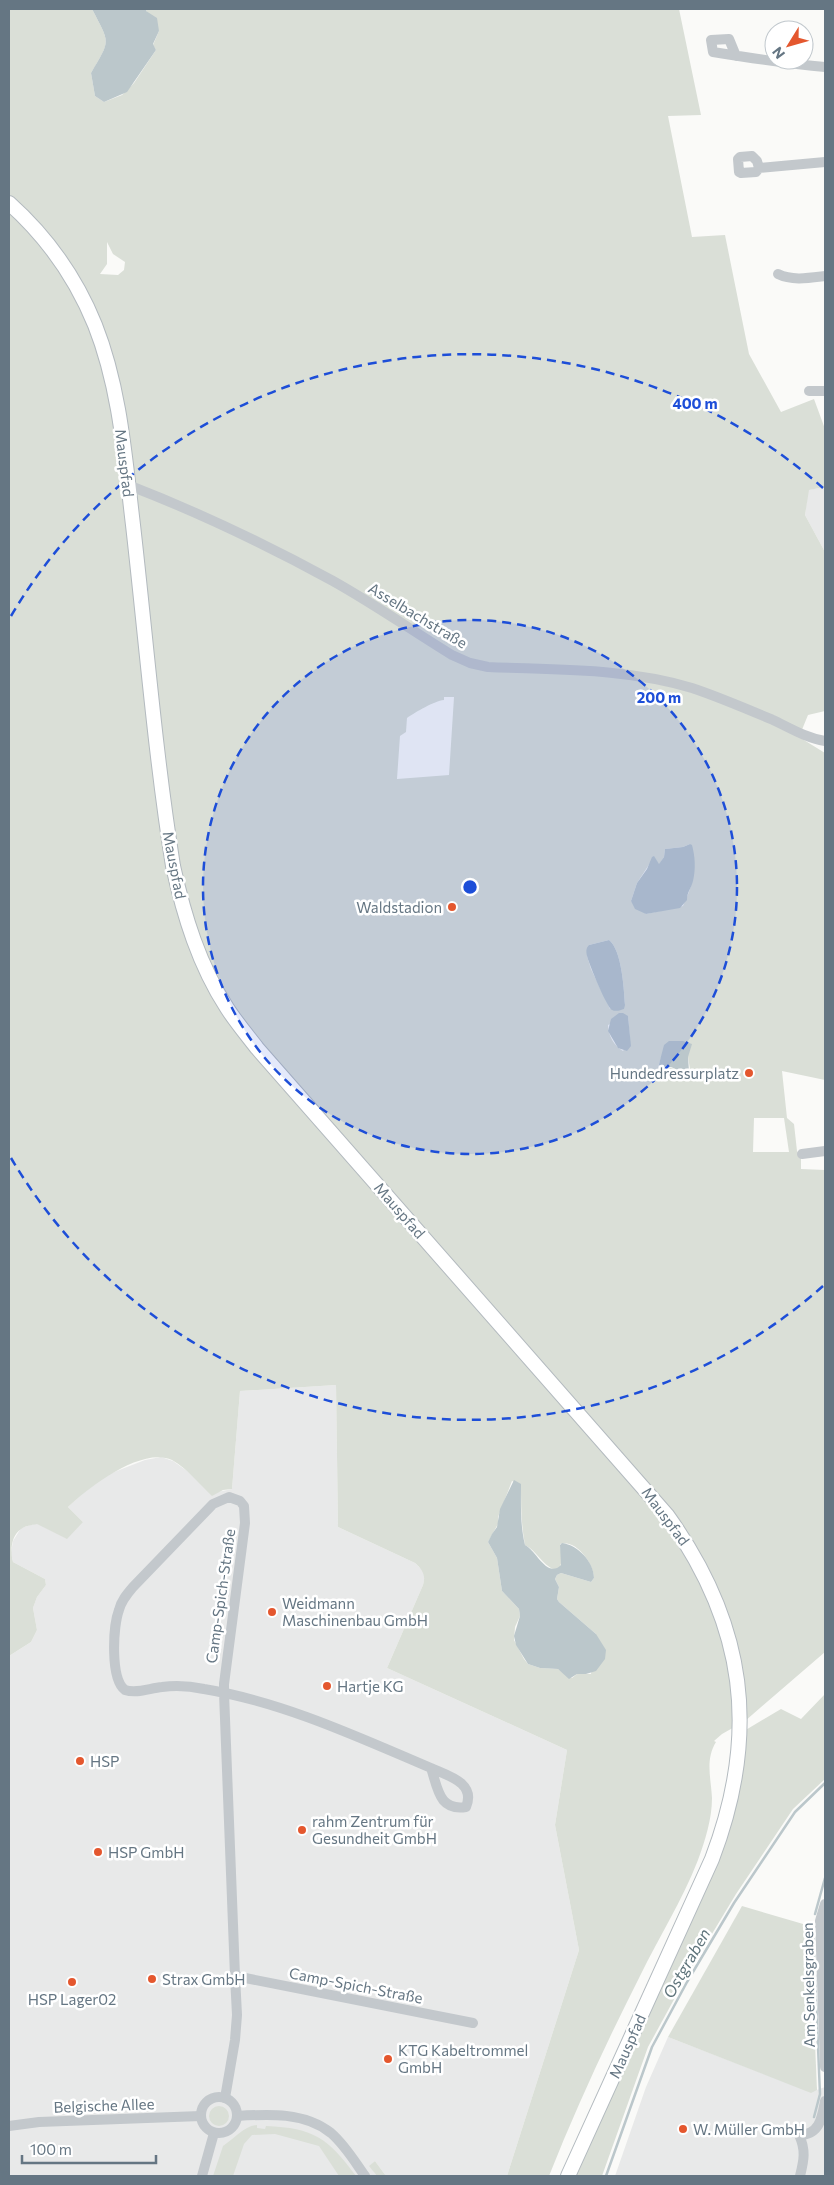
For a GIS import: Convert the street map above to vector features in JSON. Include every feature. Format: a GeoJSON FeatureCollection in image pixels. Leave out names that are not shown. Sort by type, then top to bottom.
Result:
{"type":"FeatureCollection","features":[{"type":"Feature","properties":{"kind":"street"},"geometry":{"type":"LineString","coordinates":[[736,56],[825,67]]}},
{"type":"Feature","properties":{"kind":"street"},"geometry":{"type":"LineString","coordinates":[[759,168],[825,162]]}},
{"type":"Feature","properties":{"kind":"street","name":"Mauspfad"},"geometry":{"type":"LineString","coordinates":[[9,203],[36,230],[76,285],[96,326],[112,377],[128,484],[173,866],[185,916],[205,968],[227,1009],[257,1048],[659,1504],[682,1535],[709,1582],[727,1631],[738,1685],[740,1729],[732,1798],[714,1852],[568,2176]]}},
{"type":"Feature","properties":{"kind":"street"},"geometry":{"type":"LineString","coordinates":[[778,274],[797,279],[825,276]]}},
{"type":"Feature","properties":{"kind":"street"},"geometry":{"type":"LineString","coordinates":[[809,391],[825,390]]}},
{"type":"Feature","properties":{"kind":"street","name":"Asselbachstraße"},"geometry":{"type":"LineString","coordinates":[[128,484],[266,547],[334,582],[452,655],[470,663],[488,668],[624,675],[670,682],[706,693],[772,720],[809,738],[825,742]]}},
{"type":"Feature","properties":{"kind":"street"},"geometry":{"type":"LineString","coordinates":[[802,1154],[825,1151]]}},
{"type":"Feature","properties":{"kind":"street","name":"Camp-Spich-Straße"},"geometry":{"type":"LineString","coordinates":[[225,2098],[236,2040],[237,2015],[224,1693],[245,1523],[244,1506],[240,1501],[229,1497],[213,1504],[130,1591],[120,1605],[115,1631],[116,1679],[125,1690],[137,1691],[149,1688],[178,1686],[224,1693],[283,1708],[348,1732],[431,1768]]}},
{"type":"Feature","properties":{"kind":"street","name":"Am Senkelsgraben"},"geometry":{"type":"LineString","coordinates":[[825,1904],[820,1921],[825,2067]]}},
{"type":"Feature","properties":{"kind":"street","name":"Camp-Spich-Straße"},"geometry":{"type":"LineString","coordinates":[[235,1976],[473,2023]]}},
{"type":"Feature","properties":{"kind":"street"},"geometry":{"type":"LineString","coordinates":[[225,2098],[234,2105],[238,2116],[230,2130],[219,2134],[214,2133],[205,2126],[201,2116],[204,2106],[210,2100],[225,2098]]}},
{"type":"Feature","properties":{"kind":"street"},"geometry":{"type":"LineString","coordinates":[[800,2176],[805,2154],[804,2145],[799,2135],[814,2131],[818,2127],[825,2100]]}},
{"type":"Feature","properties":{"kind":"street"},"geometry":{"type":"LineString","coordinates":[[238,2116],[272,2114],[297,2118],[317,2125],[338,2139],[365,2176]]}},
{"type":"Feature","properties":{"kind":"street","name":"Belgische Allee"},"geometry":{"type":"LineString","coordinates":[[9,2126],[39,2122],[201,2116]]}},
{"type":"Feature","properties":{"kind":"street"},"geometry":{"type":"LineString","coordinates":[[202,2176],[214,2133]]}},
{"type":"Feature","properties":{"kind":"shaded area"},"geometry":{"type":"Polygon","coordinates":[[[9,9],[92,9],[106,41],[102,54],[91,73],[95,96],[104,102],[122,95],[134,83],[156,50],[153,45],[159,31],[146,11],[147,9],[679,9],[701,115],[668,116],[692,237],[725,235],[749,354],[781,412],[814,399],[825,429],[825,487],[809,490],[805,515],[825,552],[825,711],[808,715],[799,737],[825,753],[825,1080],[782,1071],[787,1118],[794,1124],[797,1151],[801,1158],[801,1169],[825,1170],[825,1652],[745,1721],[722,1734],[714,1741],[716,1742],[710,1762],[711,1814],[706,1838],[698,1860],[685,1890],[604,2050],[549,2176],[507,2176],[579,1950],[555,1825],[567,1750],[387,1668],[423,1585],[424,1576],[415,1563],[338,1527],[336,1385],[240,1391],[232,1489],[223,1490],[212,1496],[178,1463],[160,1457],[146,1459],[131,1463],[102,1480],[68,1507],[83,1522],[67,1539],[37,1524],[21,1529],[15,1536],[12,1544],[13,1562],[45,1579],[46,1585],[37,1597],[33,1608],[37,1630],[31,1642],[9,1656],[9,9]],[[107,242],[107,264],[100,274],[118,275],[124,270],[125,262],[113,254],[107,242]],[[444,697],[444,700],[425,707],[407,718],[406,732],[400,736],[397,779],[449,775],[454,697],[444,697]],[[690,844],[683,847],[665,849],[664,857],[659,865],[654,857],[637,883],[631,901],[646,914],[683,906],[692,883],[694,861],[690,844]],[[609,940],[589,945],[587,956],[591,969],[610,1009],[625,1005],[620,961],[613,945],[609,940]],[[628,1016],[608,1025],[614,1043],[623,1051],[630,1040],[628,1016]],[[688,1057],[661,1058],[658,1067],[690,1069],[688,1057]],[[754,1118],[753,1152],[789,1152],[784,1118],[754,1118]],[[512,1481],[498,1517],[498,1524],[488,1542],[497,1558],[502,1591],[519,1609],[520,1616],[515,1627],[514,1640],[524,1659],[528,1664],[540,1668],[558,1669],[572,1678],[577,1674],[591,1674],[596,1634],[559,1602],[557,1599],[559,1587],[555,1579],[561,1573],[591,1582],[594,1578],[591,1566],[578,1549],[566,1543],[560,1544],[562,1560],[560,1567],[555,1570],[525,1545],[521,1485],[512,1481]]]}},
{"type":"Feature","properties":{"kind":"shaded area"},"geometry":{"type":"Polygon","coordinates":[[[92,9],[147,9],[146,11],[157,18],[159,31],[153,44],[156,50],[127,92],[104,102],[95,96],[91,73],[102,54],[106,41],[92,9]]]}},
{"type":"Feature","properties":{"kind":"shaded area"},"geometry":{"type":"Polygon","coordinates":[[[825,487],[825,552],[805,515],[808,490],[825,487]]]}},
{"type":"Feature","properties":{"kind":"shaded area"},"geometry":{"type":"Polygon","coordinates":[[[690,844],[693,849],[695,867],[687,900],[680,908],[646,914],[635,909],[631,901],[637,883],[647,869],[652,857],[654,856],[659,864],[664,857],[665,849],[683,847],[690,844]]]}},
{"type":"Feature","properties":{"kind":"shaded area"},"geometry":{"type":"Polygon","coordinates":[[[609,940],[617,952],[623,980],[625,1005],[624,1009],[617,1011],[612,1010],[606,1002],[586,953],[589,945],[609,940]]]}},
{"type":"Feature","properties":{"kind":"shaded area"},"geometry":{"type":"Polygon","coordinates":[[[619,1013],[628,1016],[631,1046],[627,1051],[618,1048],[608,1031],[611,1019],[619,1013]]]}},
{"type":"Feature","properties":{"kind":"shaded area"},"geometry":{"type":"Polygon","coordinates":[[[669,1041],[683,1041],[692,1044],[688,1057],[689,1071],[685,1073],[671,1067],[658,1068],[664,1045],[669,1041]]]}},
{"type":"Feature","properties":{"kind":"shaded area"},"geometry":{"type":"Polygon","coordinates":[[[336,1385],[338,1527],[415,1563],[423,1571],[425,1577],[387,1668],[567,1750],[555,1825],[579,1950],[507,2176],[386,2176],[375,2161],[370,2166],[377,2176],[9,2176],[9,1656],[31,1642],[37,1630],[33,1608],[37,1597],[46,1585],[45,1579],[13,1562],[11,1553],[13,1541],[21,1528],[37,1523],[83,1522],[68,1507],[85,1491],[109,1474],[145,1460],[161,1457],[173,1461],[217,1492],[232,1489],[240,1391],[336,1385]]]}},
{"type":"Feature","properties":{"kind":"shaded area"},"geometry":{"type":"Polygon","coordinates":[[[514,1480],[521,1484],[521,1507],[525,1545],[546,1566],[551,1568],[561,1565],[560,1545],[562,1543],[574,1547],[584,1555],[591,1566],[594,1578],[591,1582],[561,1573],[555,1579],[559,1587],[557,1599],[559,1602],[596,1634],[606,1650],[605,1659],[596,1671],[577,1674],[569,1679],[558,1669],[540,1668],[528,1664],[516,1645],[514,1636],[520,1616],[519,1609],[502,1591],[497,1558],[488,1542],[497,1527],[500,1509],[514,1480]]]}},
{"type":"Feature","properties":{"kind":"shaded area"},"geometry":{"type":"Polygon","coordinates":[[[825,1694],[825,1779],[793,1809],[736,1894],[689,1972],[648,2047],[602,2176],[574,2176],[706,1883],[744,1731],[781,1709],[801,1719],[825,1694]]]}},
{"type":"Feature","properties":{"kind":"shaded area"},"geometry":{"type":"Polygon","coordinates":[[[742,1906],[810,1926],[817,2090],[811,2093],[668,2037],[742,1906]]]}},
{"type":"Feature","properties":{"kind":"shaded area"},"geometry":{"type":"Polygon","coordinates":[[[668,2037],[811,2092],[825,2087],[825,2176],[615,2176],[646,2087],[668,2037]]]}},
{"type":"Feature","properties":{"kind":"shaded area"},"geometry":{"type":"Polygon","coordinates":[[[215,2106],[223,2106],[229,2112],[229,2120],[223,2126],[215,2126],[209,2120],[209,2112],[215,2106]]]}},
{"type":"Feature","properties":{"kind":"shaded area"},"geometry":{"type":"Polygon","coordinates":[[[257,2125],[257,2128],[265,2129],[266,2126],[296,2129],[318,2138],[337,2152],[356,2176],[339,2176],[319,2146],[275,2134],[252,2135],[244,2144],[233,2176],[213,2176],[223,2146],[243,2130],[257,2125]]]}},
{"type":"Feature","properties":{"kind":"shaded area"},"geometry":{"type":"Polygon","coordinates":[[[375,2161],[386,2176],[377,2176],[369,2166],[375,2161]]]}},
{"type":"Feature","properties":{"kind":"waterway","name":"Ostgraben"},"geometry":{"type":"LineString","coordinates":[[606,2176],[652,2047],[687,1982],[734,1903],[795,1812],[825,1783]]}},
{"type":"Feature","properties":{"kind":"waterway"},"geometry":{"type":"LineString","coordinates":[[815,1914],[825,1878]]}},
{"type":"Feature","properties":{"kind":"waterway"},"geometry":{"type":"LineString","coordinates":[[813,1927],[820,2094],[814,2117]]}},
{"type":"Feature","properties":{"kind":"place","name":"Waldstadion"},"geometry":{"type":"Point","coordinates":[452,907]}},
{"type":"Feature","properties":{"kind":"place","name":"Hundedressurplatz"},"geometry":{"type":"Point","coordinates":[749,1073]}},
{"type":"Feature","properties":{"kind":"place","name":"Weidmann Maschinenbau GmbH"},"geometry":{"type":"Point","coordinates":[272,1612]}},
{"type":"Feature","properties":{"kind":"place","name":"Hartje KG"},"geometry":{"type":"Point","coordinates":[327,1686]}},
{"type":"Feature","properties":{"kind":"place","name":"HSP"},"geometry":{"type":"Point","coordinates":[80,1761]}},
{"type":"Feature","properties":{"kind":"place","name":"rahm Zentrum für Gesundheit GmbH"},"geometry":{"type":"Point","coordinates":[302,1830]}},
{"type":"Feature","properties":{"kind":"place","name":"HSP GmbH"},"geometry":{"type":"Point","coordinates":[98,1852]}},
{"type":"Feature","properties":{"kind":"place","name":"Strax GmbH"},"geometry":{"type":"Point","coordinates":[152,1979]}},
{"type":"Feature","properties":{"kind":"place","name":"HSP Lager02"},"geometry":{"type":"Point","coordinates":[72,1982]}},
{"type":"Feature","properties":{"kind":"place","name":"KTG Kabeltrommel GmbH"},"geometry":{"type":"Point","coordinates":[388,2059]}},
{"type":"Feature","properties":{"kind":"place","name":"W. Müller GmbH"},"geometry":{"type":"Point","coordinates":[683,2129]}}]}
